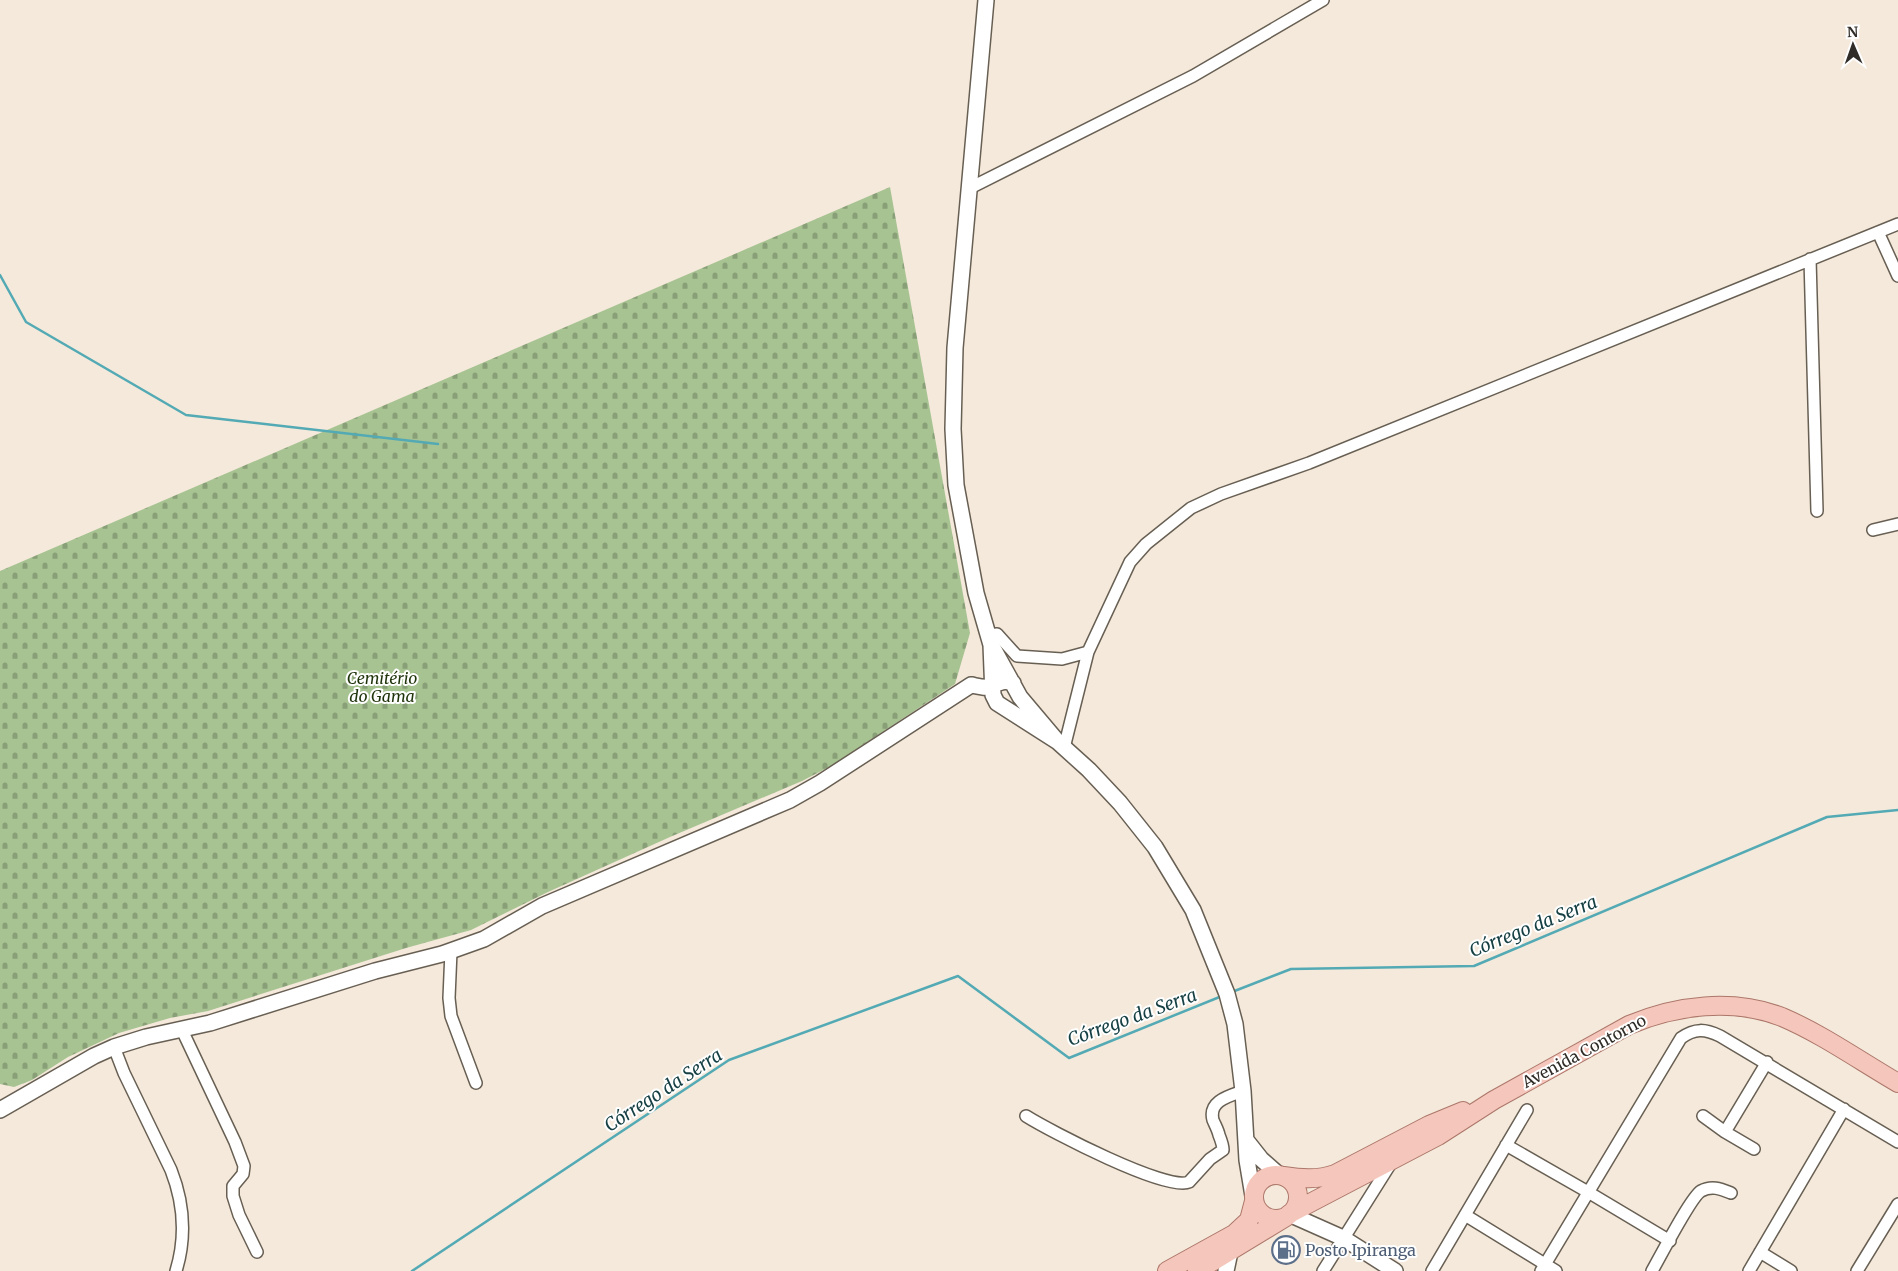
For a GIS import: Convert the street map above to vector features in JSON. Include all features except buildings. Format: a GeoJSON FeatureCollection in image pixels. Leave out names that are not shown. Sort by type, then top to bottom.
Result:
{"type":"FeatureCollection","features":[{"type":"Feature","properties":{"kind":"main road"},"geometry":{"type":"LineString","coordinates":[[986,0],[955,348],[953,429],[956,484],[964,534],[976,593],[990,640],[1020,697],[1061,745],[1120,803],[1154,847],[1193,910],[1227,994],[1235,1024],[1243,1091],[1246,1140],[1256,1207],[1272,1219],[1288,1216],[1343,1238],[1395,1271]]}},
{"type":"Feature","properties":{"kind":"main road"},"geometry":{"type":"LineString","coordinates":[[990,640],[992,686],[993,695],[997,703],[1061,745]]}},
{"type":"Feature","properties":{"kind":"main road"},"geometry":{"type":"LineString","coordinates":[[0,1110],[94,1056],[114,1047],[146,1037],[182,1030],[251,1011],[375,971],[451,951],[484,939],[542,906],[790,800],[820,783],[970,685],[992,686],[1003,681],[1013,683]]}},
{"type":"Feature","properties":{"kind":"main road"},"geometry":{"type":"LineString","coordinates":[[1004,707],[1014,707],[1018,704],[1020,697]]}},
{"type":"Feature","properties":{"kind":"main road","name":"Avenida Contorno"},"geometry":{"type":"LineString","coordinates":[[1197,1271],[1288,1216],[1438,1136],[1494,1100],[1629,1025],[1652,1015],[1694,1006],[1755,1010],[1780,1017],[1805,1028],[1898,1083]]}},
{"type":"Feature","properties":{"kind":"main road","name":"Avenida Contorno"},"geometry":{"type":"LineString","coordinates":[[1282,1175],[1298,1179],[1324,1178],[1429,1125],[1494,1100]]}},
{"type":"Feature","properties":{"kind":"main road"},"geometry":{"type":"LineString","coordinates":[[1246,1140],[1261,1159],[1295,1184],[1298,1197],[1294,1210],[1288,1216]]}},
{"type":"Feature","properties":{"kind":"main road"},"geometry":{"type":"LineString","coordinates":[[1167,1271],[1234,1234],[1244,1226],[1252,1211],[1255,1188],[1264,1178],[1282,1175]]}},
{"type":"Feature","properties":{"kind":"main road"},"geometry":{"type":"LineString","coordinates":[[1226,1271],[1230,1252]]}},
{"type":"Feature","properties":{"kind":"street"},"geometry":{"type":"LineString","coordinates":[[970,188],[1193,76],[1323,0]]}},
{"type":"Feature","properties":{"kind":"street"},"geometry":{"type":"LineString","coordinates":[[1061,745],[1088,652],[1130,562],[1152,539],[1191,508],[1220,494],[1309,463],[1898,224]]}},
{"type":"Feature","properties":{"kind":"street"},"geometry":{"type":"LineString","coordinates":[[1878,232],[1898,276]]}},
{"type":"Feature","properties":{"kind":"street"},"geometry":{"type":"LineString","coordinates":[[1810,259],[1817,511]]}},
{"type":"Feature","properties":{"kind":"street"},"geometry":{"type":"LineString","coordinates":[[1873,530],[1898,524]]}},
{"type":"Feature","properties":{"kind":"street"},"geometry":{"type":"LineString","coordinates":[[990,640],[997,634],[1017,656],[1062,659],[1088,652]]}},
{"type":"Feature","properties":{"kind":"street"},"geometry":{"type":"LineString","coordinates":[[451,951],[451,1016],[476,1083]]}},
{"type":"Feature","properties":{"kind":"street"},"geometry":{"type":"LineString","coordinates":[[182,1030],[235,1142],[244,1166],[243,1174],[233,1186],[233,1196],[257,1252]]}},
{"type":"Feature","properties":{"kind":"street"},"geometry":{"type":"LineString","coordinates":[[1543,1268],[1681,1038],[1694,1031],[1710,1031],[1767,1062],[1898,1142]]}},
{"type":"Feature","properties":{"kind":"street"},"geometry":{"type":"LineString","coordinates":[[114,1047],[124,1073],[171,1170],[177,1187],[183,1234],[176,1271]]}},
{"type":"Feature","properties":{"kind":"street"},"geometry":{"type":"LineString","coordinates":[[1725,1132],[1767,1062]]}},
{"type":"Feature","properties":{"kind":"street"},"geometry":{"type":"LineString","coordinates":[[1026,1116],[1046,1128],[1131,1168],[1170,1183],[1185,1184],[1210,1159],[1223,1150],[1222,1142],[1213,1120],[1212,1112],[1215,1105],[1226,1097],[1243,1091]]}},
{"type":"Feature","properties":{"kind":"street"},"geometry":{"type":"LineString","coordinates":[[1432,1271],[1527,1110]]}},
{"type":"Feature","properties":{"kind":"street"},"geometry":{"type":"LineString","coordinates":[[1749,1271],[1844,1110]]}},
{"type":"Feature","properties":{"kind":"street"},"geometry":{"type":"LineString","coordinates":[[1703,1116],[1754,1149]]}},
{"type":"Feature","properties":{"kind":"street"},"geometry":{"type":"LineString","coordinates":[[1506,1145],[1670,1241]]}},
{"type":"Feature","properties":{"kind":"street"},"geometry":{"type":"LineString","coordinates":[[1323,1271],[1394,1159]]}},
{"type":"Feature","properties":{"kind":"street"},"geometry":{"type":"LineString","coordinates":[[1652,1271],[1692,1202],[1700,1192],[1717,1188],[1732,1193]]}},
{"type":"Feature","properties":{"kind":"street"},"geometry":{"type":"LineString","coordinates":[[1858,1271],[1898,1204]]}},
{"type":"Feature","properties":{"kind":"street"},"geometry":{"type":"LineString","coordinates":[[1465,1215],[1543,1268],[1556,1271]]}},
{"type":"Feature","properties":{"kind":"street"},"geometry":{"type":"LineString","coordinates":[[1760,1252],[1791,1271]]}},
{"type":"Feature","properties":{"kind":"green space","name":"Cemitério do Gama"},"geometry":{"type":"Polygon","coordinates":[[[890,187],[970,633],[955,684],[831,766],[802,781],[670,837],[548,892],[471,930],[406,948],[208,1011],[170,1018],[119,1033],[68,1057],[32,1080],[14,1087],[0,1084],[0,571],[890,187]]]}},
{"type":"Feature","properties":{"kind":"waterway"},"geometry":{"type":"LineString","coordinates":[[0,275],[26,322],[186,415],[438,444]]}},
{"type":"Feature","properties":{"kind":"waterway","name":"Córrego da Serra"},"geometry":{"type":"LineString","coordinates":[[1232,992],[1291,969],[1474,966],[1827,817],[1898,810]]}},
{"type":"Feature","properties":{"kind":"waterway","name":"Córrego da Serra"},"geometry":{"type":"LineString","coordinates":[[412,1271],[729,1060],[958,976],[1069,1058],[1222,996]]}},
{"type":"Feature","properties":{"kind":"place","name":"Posto Ipiranga"},"geometry":{"type":"Point","coordinates":[1286,1250]}}]}
